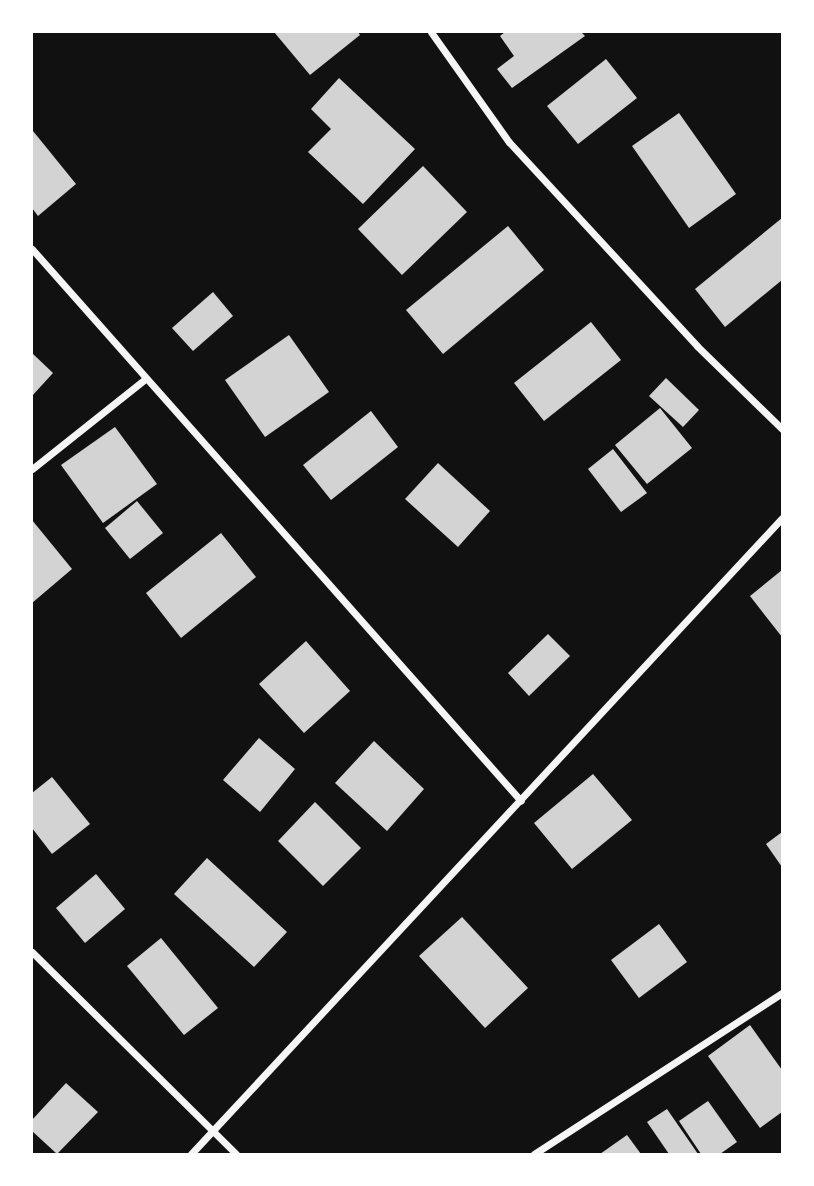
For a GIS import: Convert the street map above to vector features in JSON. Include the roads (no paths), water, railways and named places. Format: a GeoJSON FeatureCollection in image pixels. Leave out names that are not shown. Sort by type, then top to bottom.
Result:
{"type":"FeatureCollection","features":[{"type":"Feature","properties":{"kind":"street"},"geometry":{"type":"LineString","coordinates":[[431,32],[509,142],[697,346],[782,429]]}},
{"type":"Feature","properties":{"kind":"street"},"geometry":{"type":"LineString","coordinates":[[32,249],[144,380],[521,801]]}},
{"type":"Feature","properties":{"kind":"street"},"geometry":{"type":"LineString","coordinates":[[32,469],[144,380]]}},
{"type":"Feature","properties":{"kind":"street"},"geometry":{"type":"LineString","coordinates":[[191,1154],[782,517]]}},
{"type":"Feature","properties":{"kind":"street"},"geometry":{"type":"LineString","coordinates":[[32,952],[236,1154]]}},
{"type":"Feature","properties":{"kind":"street"},"geometry":{"type":"LineString","coordinates":[[534,1154],[782,993]]}}]}
